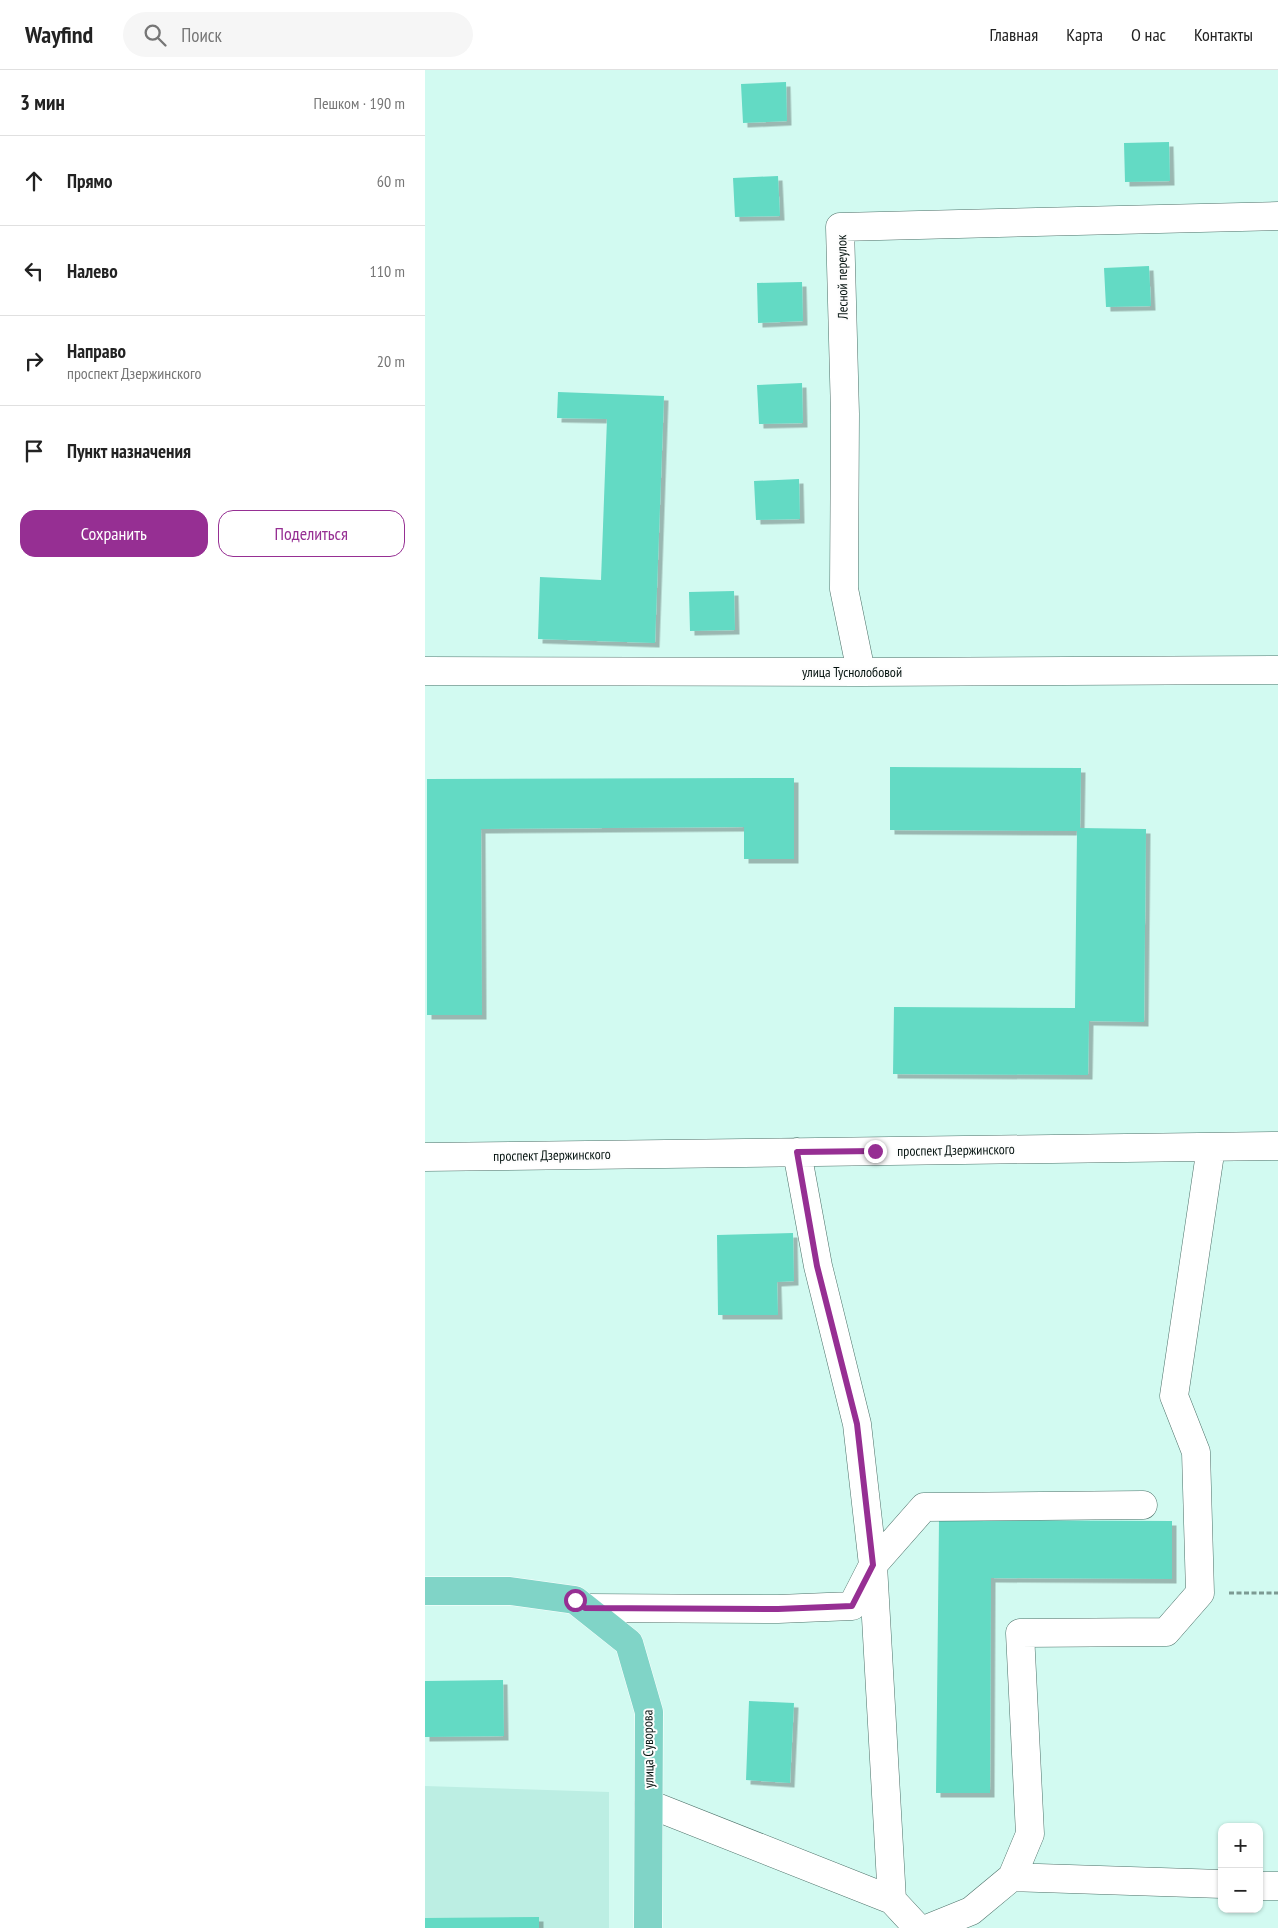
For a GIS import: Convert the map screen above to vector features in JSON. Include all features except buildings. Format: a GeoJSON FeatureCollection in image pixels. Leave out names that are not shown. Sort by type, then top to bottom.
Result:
{"type":"FeatureCollection","features":[{"type":"Feature","properties":{"kind":"main road","name":"улица Суворова"},"geometry":{"type":"LineString","coordinates":[[425,1591],[510,1590],[575,1600],[629,1643],[649,1712],[648,1928]]}},
{"type":"Feature","properties":{"kind":"street","name":"Лесной переулок"},"geometry":{"type":"LineString","coordinates":[[861,672],[845,589],[845,414],[840,227],[1278,216]]}},
{"type":"Feature","properties":{"kind":"street","name":"улица Туснолобовой"},"geometry":{"type":"LineString","coordinates":[[425,671],[861,672],[1278,670]]}},
{"type":"Feature","properties":{"kind":"street","name":"проспект Дзержинского"},"geometry":{"type":"LineString","coordinates":[[425,1156],[1278,1146]]}},
{"type":"Feature","properties":{"kind":"street"},"geometry":{"type":"LineString","coordinates":[[929,1928],[971,1912],[1012,1877],[1030,1834],[1020,1633],[1166,1632],[1201,1593],[1197,1452],[1174,1396],[1211,1147]]}},
{"type":"Feature","properties":{"kind":"street"},"geometry":{"type":"LineString","coordinates":[[797,1152],[817,1266],[857,1424],[873,1565],[892,1900]]}},
{"type":"Feature","properties":{"kind":"street"},"geometry":{"type":"LineString","coordinates":[[585,1608],[778,1609],[852,1606],[873,1565],[924,1507],[1143,1506]]}},
{"type":"Feature","properties":{"kind":"street"},"geometry":{"type":"LineString","coordinates":[[649,1804],[892,1900],[918,1928]]}},
{"type":"Feature","properties":{"kind":"street"},"geometry":{"type":"LineString","coordinates":[[1012,1877],[1218,1884]]}},
{"type":"Feature","properties":{"kind":"street"},"geometry":{"type":"LineString","coordinates":[[1263,1886],[1278,1886]]}},
{"type":"Feature","properties":{"kind":"path"},"geometry":{"type":"LineString","coordinates":[[1201,1593],[1278,1593]]}},
{"type":"Feature","properties":{"kind":"shaded area"},"geometry":{"type":"Polygon","coordinates":[[[425,1786],[609,1792],[609,1928],[425,1928],[425,1786]]]}},
{"type":"Feature","properties":{"kind":"route"},"geometry":{"type":"LineString","coordinates":[[575,1600],[585,1608],[778,1609],[852,1606],[873,1565],[857,1424],[817,1266],[797,1152],[875,1151]]}}]}
